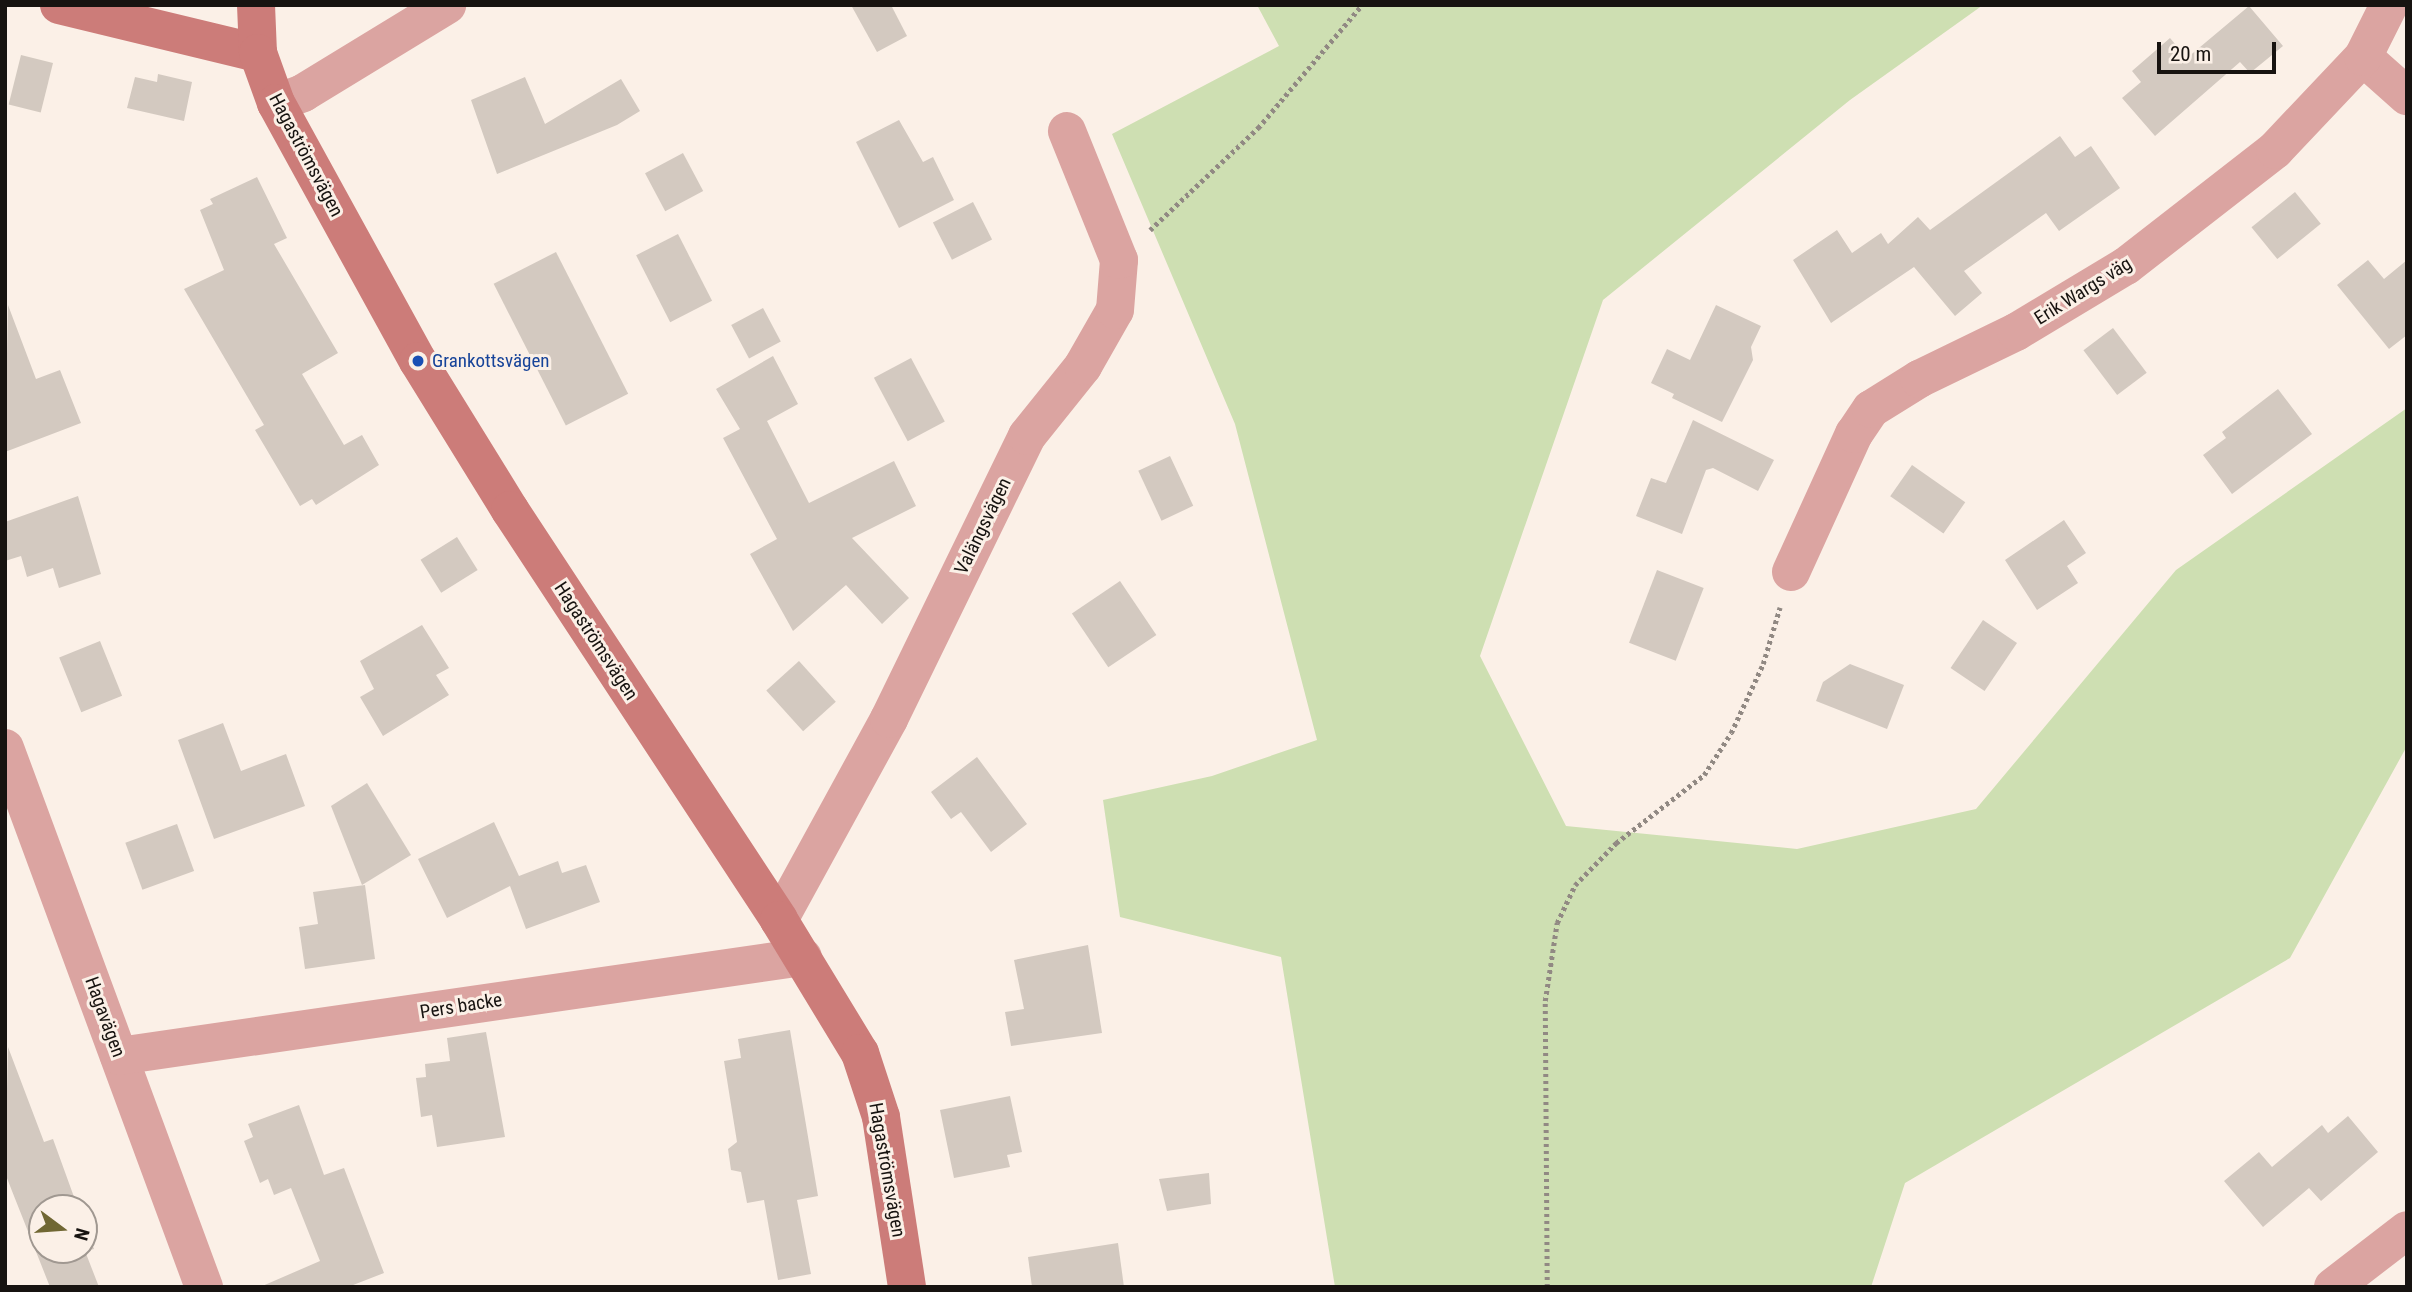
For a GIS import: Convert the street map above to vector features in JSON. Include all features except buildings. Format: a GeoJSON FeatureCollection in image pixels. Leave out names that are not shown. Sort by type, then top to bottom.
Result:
{"type":"FeatureCollection","features":[{"type":"Feature","properties":{"kind":"street"},"geometry":{"type":"LineString","coordinates":[[59,5],[258,53]]}},
{"type":"Feature","properties":{"kind":"street","name":"Hagaströmsvägen"},"geometry":{"type":"LineString","coordinates":[[256,5],[258,53],[276,103],[418,361],[510,510],[803,957],[860,1053],[881,1117],[907,1287]]}},
{"type":"Feature","properties":{"kind":"street"},"geometry":{"type":"LineString","coordinates":[[276,103],[303,93],[447,5]]}},
{"type":"Feature","properties":{"kind":"street","name":"Erik Wargs väg"},"geometry":{"type":"LineString","coordinates":[[1791,572],[1854,434],[1871,409],[1919,379],[2017,332],[2126,265],[2275,150],[2363,57],[2389,5]]}},
{"type":"Feature","properties":{"kind":"street"},"geometry":{"type":"LineString","coordinates":[[2363,57],[2407,96]]}},
{"type":"Feature","properties":{"kind":"street","name":"Valängsvägen"},"geometry":{"type":"LineString","coordinates":[[779,920],[889,719],[1027,436],[1083,366],[1115,310],[1119,260],[1067,131]]}},
{"type":"Feature","properties":{"kind":"street","name":"Hagavägen"},"geometry":{"type":"LineString","coordinates":[[5,748],[204,1287]]}},
{"type":"Feature","properties":{"kind":"street","name":"Pers backe"},"geometry":{"type":"LineString","coordinates":[[119,1056],[803,957]]}},
{"type":"Feature","properties":{"kind":"street"},"geometry":{"type":"LineString","coordinates":[[2333,1287],[2407,1230]]}},
{"type":"Feature","properties":{"kind":"path"},"geometry":{"type":"LineString","coordinates":[[1119,260],[1258,128],[1362,5]]}},
{"type":"Feature","properties":{"kind":"path"},"geometry":{"type":"LineString","coordinates":[[1547,1287],[1545,1001],[1557,923],[1575,885],[1616,843],[1704,775],[1731,733],[1763,664],[1791,572]]}},
{"type":"Feature","properties":{"kind":"green space"},"geometry":{"type":"Polygon","coordinates":[[[1257,5],[1983,5],[1850,100],[1603,300],[1480,656],[1566,826],[1797,849],[1976,809],[2176,570],[2407,408],[2407,746],[2290,958],[1905,1183],[1871,1287],[1335,1287],[1281,957],[1120,917],[1103,800],[1212,776],[1317,740],[1235,424],[1112,134],[1279,46],[1257,5]]]}},
{"type":"Feature","properties":{"kind":"place","name":"Grankottsvägen"},"geometry":{"type":"Point","coordinates":[418,361]}}]}
